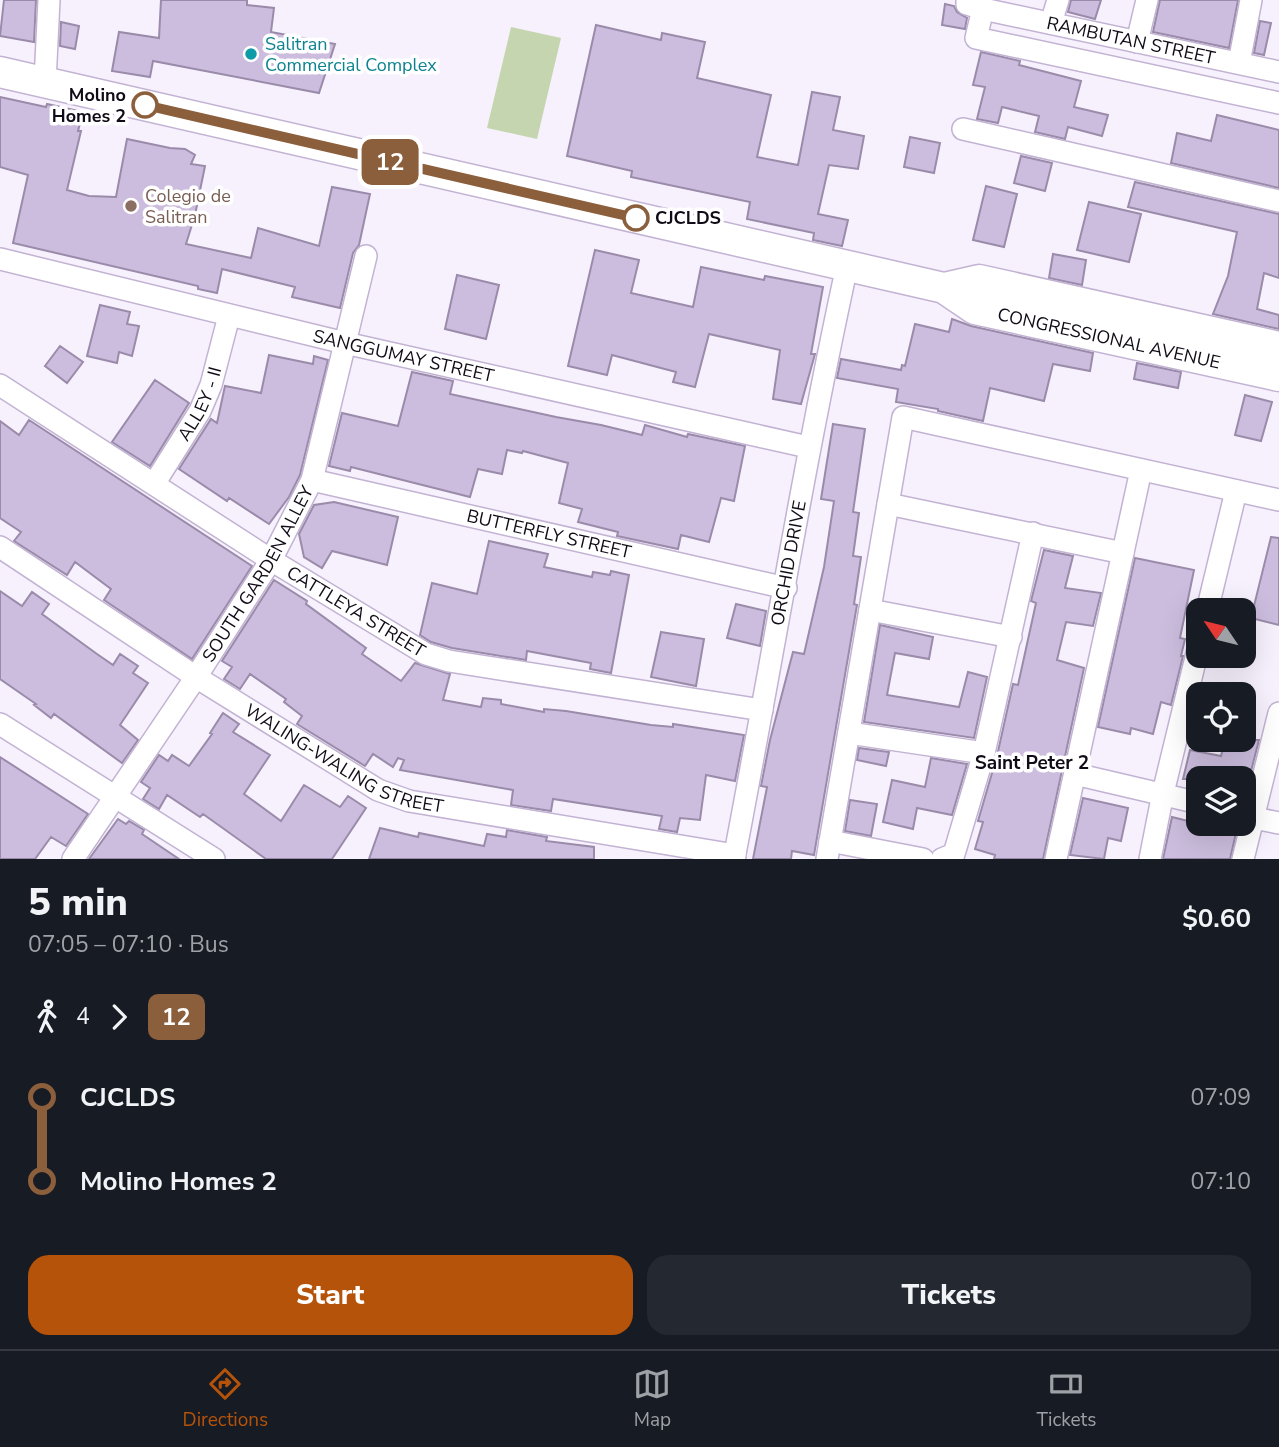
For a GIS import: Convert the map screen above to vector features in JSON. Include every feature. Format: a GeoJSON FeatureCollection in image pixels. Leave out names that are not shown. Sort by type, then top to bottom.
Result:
{"type":"FeatureCollection","features":[{"type":"Feature","properties":{"kind":"main road","name":"CONGRESSIONAL AVENUE"},"geometry":{"type":"LineString","coordinates":[[0,72],[944,288],[975,309],[1279,376]]}},
{"type":"Feature","properties":{"kind":"main road","name":"CONGRESSIONAL AVENUE"},"geometry":{"type":"LineString","coordinates":[[944,288],[979,280],[1279,347]]}},
{"type":"Feature","properties":{"kind":"street"},"geometry":{"type":"LineString","coordinates":[[45,82],[49,0]]}},
{"type":"Feature","properties":{"kind":"street"},"geometry":{"type":"LineString","coordinates":[[1052,23],[1058,0]]}},
{"type":"Feature","properties":{"kind":"street"},"geometry":{"type":"LineString","coordinates":[[1137,42],[1147,0]]}},
{"type":"Feature","properties":{"kind":"street"},"geometry":{"type":"LineString","coordinates":[[1239,63],[1251,0]]}},
{"type":"Feature","properties":{"kind":"street"},"geometry":{"type":"LineString","coordinates":[[975,4],[976,38],[1279,103]]}},
{"type":"Feature","properties":{"kind":"street","name":"RAMBUTAN STREET"},"geometry":{"type":"LineString","coordinates":[[975,4],[1279,72]]}},
{"type":"Feature","properties":{"kind":"street"},"geometry":{"type":"LineString","coordinates":[[963,129],[1279,201]]}},
{"type":"Feature","properties":{"kind":"street","name":"SOUTH GARDEN ALLEY"},"geometry":{"type":"LineString","coordinates":[[74,859],[271,560],[312,480],[366,256]]}},
{"type":"Feature","properties":{"kind":"street","name":"SANGGUMAY STREET"},"geometry":{"type":"LineString","coordinates":[[0,259],[345,344],[808,447]]}},
{"type":"Feature","properties":{"kind":"street","name":"ORCHID DRIVE"},"geometry":{"type":"LineString","coordinates":[[735,857],[786,588],[808,447],[847,267]]}},
{"type":"Feature","properties":{"kind":"street","name":"ALLEY - II"},"geometry":{"type":"LineString","coordinates":[[154,484],[200,411],[211,385],[229,316]]}},
{"type":"Feature","properties":{"kind":"street","name":"CATTLEYA STREET"},"geometry":{"type":"LineString","coordinates":[[0,384],[271,560],[426,654],[449,661],[762,710]]}},
{"type":"Feature","properties":{"kind":"street"},"geometry":{"type":"LineString","coordinates":[[923,859],[828,850],[903,417],[1279,500]]}},
{"type":"Feature","properties":{"kind":"street"},"geometry":{"type":"LineString","coordinates":[[1056,859],[1141,470]]}},
{"type":"Feature","properties":{"kind":"street","name":"BUTTERFLY STREET"},"geometry":{"type":"LineString","coordinates":[[312,480],[786,588]]}},
{"type":"Feature","properties":{"kind":"street"},"geometry":{"type":"LineString","coordinates":[[1210,598],[1236,491]]}},
{"type":"Feature","properties":{"kind":"street"},"geometry":{"type":"LineString","coordinates":[[888,504],[1123,553]]}},
{"type":"Feature","properties":{"kind":"street"},"geometry":{"type":"LineString","coordinates":[[942,859],[954,854],[984,753],[1033,533]]}},
{"type":"Feature","properties":{"kind":"street","name":"WALING-WALING STREET"},"geometry":{"type":"LineString","coordinates":[[0,547],[196,677],[378,790],[409,800],[735,857]]}},
{"type":"Feature","properties":{"kind":"street"},"geometry":{"type":"LineString","coordinates":[[870,610],[1011,637]]}},
{"type":"Feature","properties":{"kind":"street"},"geometry":{"type":"LineString","coordinates":[[1150,859],[1193,668]]}},
{"type":"Feature","properties":{"kind":"street"},"geometry":{"type":"LineString","coordinates":[[1256,790],[1279,713]]}},
{"type":"Feature","properties":{"kind":"street"},"geometry":{"type":"LineString","coordinates":[[0,724],[214,859]]}},
{"type":"Feature","properties":{"kind":"street"},"geometry":{"type":"LineString","coordinates":[[849,733],[984,753]]}},
{"type":"Feature","properties":{"kind":"street"},"geometry":{"type":"LineString","coordinates":[[1075,774],[1186,799]]}},
{"type":"Feature","properties":{"kind":"street"},"geometry":{"type":"LineString","coordinates":[[1256,819],[1279,823]]}},
{"type":"Feature","properties":{"kind":"street"},"geometry":{"type":"LineString","coordinates":[[1243,859],[1246,836]]}},
{"type":"Feature","properties":{"kind":"green space"},"geometry":{"type":"Polygon","coordinates":[[[511,27],[561,38],[537,139],[487,128],[511,27]]]}},
{"type":"Feature","properties":{"kind":"building"},"geometry":{"type":"Polygon","coordinates":[[[4,0],[36,0],[34,42],[0,36],[4,0]]]}},
{"type":"Feature","properties":{"kind":"building","name":"Salitran Commercial Complex"},"geometry":{"type":"Polygon","coordinates":[[[161,0],[247,0],[247,5],[274,8],[271,32],[335,44],[319,93],[153,61],[150,77],[112,71],[119,32],[159,38],[161,0]]]}},
{"type":"Feature","properties":{"kind":"building"},"geometry":{"type":"Polygon","coordinates":[[[1071,0],[1101,0],[1095,19],[1068,12],[1071,0]]]}},
{"type":"Feature","properties":{"kind":"building"},"geometry":{"type":"Polygon","coordinates":[[[1160,0],[1238,0],[1229,48],[1153,32],[1160,0]]]}},
{"type":"Feature","properties":{"kind":"building"},"geometry":{"type":"Polygon","coordinates":[[[945,4],[954,6],[957,12],[967,18],[965,29],[942,25],[945,4]]]}},
{"type":"Feature","properties":{"kind":"building"},"geometry":{"type":"Polygon","coordinates":[[[1260,21],[1271,23],[1264,55],[1254,53],[1260,21]]]}},
{"type":"Feature","properties":{"kind":"building"},"geometry":{"type":"Polygon","coordinates":[[[61,22],[79,26],[75,49],[60,46],[61,22]]]}},
{"type":"Feature","properties":{"kind":"building"},"geometry":{"type":"Polygon","coordinates":[[[596,25],[661,40],[662,33],[705,42],[697,78],[771,95],[757,157],[798,165],[812,92],[840,97],[833,130],[864,136],[858,169],[829,165],[818,214],[848,220],[842,246],[813,240],[814,233],[747,219],[750,202],[631,177],[632,171],[567,156],[596,25]]]}},
{"type":"Feature","properties":{"kind":"building"},"geometry":{"type":"Polygon","coordinates":[[[981,52],[1020,61],[1019,65],[1081,81],[1074,107],[1108,115],[1102,136],[1068,127],[1065,139],[1035,132],[1039,116],[1002,107],[998,123],[977,119],[985,87],[973,85],[981,52]]]}},
{"type":"Feature","properties":{"kind":"building"},"geometry":{"type":"Polygon","coordinates":[[[0,97],[83,112],[67,190],[89,196],[116,197],[127,139],[185,149],[195,155],[191,164],[205,166],[186,244],[251,258],[258,228],[319,246],[332,187],[370,194],[359,245],[353,253],[340,308],[292,297],[295,287],[222,269],[217,293],[198,289],[198,286],[13,243],[28,175],[0,167],[0,97]]]}},
{"type":"Feature","properties":{"kind":"building"},"geometry":{"type":"Polygon","coordinates":[[[1217,115],[1279,130],[1279,188],[1171,163],[1177,133],[1211,141],[1217,115]]]}},
{"type":"Feature","properties":{"kind":"building"},"geometry":{"type":"Polygon","coordinates":[[[910,137],[940,143],[934,173],[904,167],[910,137]]]}},
{"type":"Feature","properties":{"kind":"building"},"geometry":{"type":"Polygon","coordinates":[[[1021,156],[1052,163],[1045,191],[1014,183],[1021,156]]]}},
{"type":"Feature","properties":{"kind":"building"},"geometry":{"type":"Polygon","coordinates":[[[1135,182],[1279,214],[1279,278],[1264,273],[1257,309],[1279,315],[1279,329],[1213,314],[1228,276],[1237,232],[1128,207],[1135,182]]]}},
{"type":"Feature","properties":{"kind":"building"},"geometry":{"type":"Polygon","coordinates":[[[986,186],[1017,194],[1004,247],[973,240],[986,186]]]}},
{"type":"Feature","properties":{"kind":"building"},"geometry":{"type":"Polygon","coordinates":[[[1089,202],[1141,214],[1129,262],[1077,250],[1089,202]]]}},
{"type":"Feature","properties":{"kind":"building"},"geometry":{"type":"Polygon","coordinates":[[[595,250],[639,260],[631,293],[693,307],[701,267],[764,280],[765,276],[823,287],[811,354],[815,354],[801,404],[773,399],[780,350],[709,334],[695,387],[673,382],[676,372],[612,355],[607,375],[568,366],[595,250]]]}},
{"type":"Feature","properties":{"kind":"building"},"geometry":{"type":"Polygon","coordinates":[[[1053,254],[1086,260],[1082,285],[1049,278],[1053,254]]]}},
{"type":"Feature","properties":{"kind":"building"},"geometry":{"type":"Polygon","coordinates":[[[457,275],[499,285],[486,339],[445,329],[457,275]]]}},
{"type":"Feature","properties":{"kind":"building"},"geometry":{"type":"Polygon","coordinates":[[[100,305],[130,312],[127,324],[139,326],[132,356],[119,352],[117,363],[87,356],[100,305]]]}},
{"type":"Feature","properties":{"kind":"building"},"geometry":{"type":"Polygon","coordinates":[[[952,319],[971,326],[1093,353],[1090,371],[1053,364],[1044,401],[990,388],[983,421],[938,409],[896,402],[898,389],[837,378],[841,359],[901,370],[902,365],[905,366],[915,324],[949,332],[952,319]]]}},
{"type":"Feature","properties":{"kind":"building"},"geometry":{"type":"Polygon","coordinates":[[[60,346],[83,362],[67,383],[45,366],[60,346]]]}},
{"type":"Feature","properties":{"kind":"building"},"geometry":{"type":"Polygon","coordinates":[[[269,355],[313,364],[314,356],[328,360],[300,475],[289,497],[269,524],[229,498],[227,501],[179,469],[211,419],[217,423],[225,386],[261,393],[269,355]]]}},
{"type":"Feature","properties":{"kind":"building"},"geometry":{"type":"Polygon","coordinates":[[[1137,363],[1181,372],[1178,388],[1134,379],[1137,363]]]}},
{"type":"Feature","properties":{"kind":"building"},"geometry":{"type":"Polygon","coordinates":[[[412,372],[453,381],[450,394],[642,435],[645,425],[687,437],[688,434],[745,446],[734,501],[721,498],[709,542],[681,535],[678,549],[617,536],[618,532],[578,522],[582,509],[559,503],[568,463],[523,451],[507,450],[502,474],[478,469],[470,497],[351,467],[350,471],[329,466],[342,413],[398,426],[412,372]]]}},
{"type":"Feature","properties":{"kind":"building"},"geometry":{"type":"Polygon","coordinates":[[[155,380],[189,403],[150,466],[112,442],[155,380]]]}},
{"type":"Feature","properties":{"kind":"building"},"geometry":{"type":"Polygon","coordinates":[[[1245,395],[1272,402],[1261,441],[1235,435],[1245,395]]]}},
{"type":"Feature","properties":{"kind":"building"},"geometry":{"type":"Polygon","coordinates":[[[29,420],[252,566],[192,659],[104,600],[111,589],[75,562],[67,575],[14,541],[21,532],[0,518],[0,421],[19,435],[29,420]]]}},
{"type":"Feature","properties":{"kind":"building"},"geometry":{"type":"Polygon","coordinates":[[[833,424],[865,429],[853,512],[859,513],[853,556],[861,557],[854,604],[857,605],[814,855],[792,851],[791,859],[753,859],[767,787],[761,786],[770,740],[793,652],[804,654],[824,567],[834,501],[821,499],[833,424]]]}},
{"type":"Feature","properties":{"kind":"building"},"geometry":{"type":"Polygon","coordinates":[[[334,502],[398,517],[387,565],[332,551],[322,568],[304,557],[299,534],[314,505],[334,502]]]}},
{"type":"Feature","properties":{"kind":"building"},"geometry":{"type":"Polygon","coordinates":[[[1271,537],[1279,538],[1279,625],[1256,619],[1256,598],[1271,537]]]}},
{"type":"Feature","properties":{"kind":"building"},"geometry":{"type":"Polygon","coordinates":[[[489,541],[548,554],[544,567],[592,577],[593,572],[610,575],[611,571],[629,575],[611,673],[590,669],[591,663],[527,651],[526,660],[452,648],[431,642],[420,635],[432,583],[477,594],[489,541]]]}},
{"type":"Feature","properties":{"kind":"building"},"geometry":{"type":"Polygon","coordinates":[[[1044,550],[1073,556],[1065,588],[1101,593],[1093,626],[1066,622],[1057,660],[1084,668],[1043,859],[994,859],[995,855],[975,849],[983,822],[978,821],[997,756],[1013,684],[1018,685],[1036,603],[1031,601],[1044,550]]]}},
{"type":"Feature","properties":{"kind":"building"},"geometry":{"type":"Polygon","coordinates":[[[1135,558],[1194,570],[1188,598],[1186,598],[1180,638],[1185,639],[1183,656],[1171,705],[1161,702],[1153,734],[1131,728],[1130,734],[1098,727],[1135,558]]]}},
{"type":"Feature","properties":{"kind":"building"},"geometry":{"type":"Polygon","coordinates":[[[274,580],[307,601],[306,604],[366,648],[362,654],[401,681],[415,663],[450,674],[443,700],[481,707],[483,698],[501,700],[501,704],[544,712],[544,709],[566,711],[651,725],[673,727],[673,724],[744,735],[735,781],[706,775],[700,820],[680,818],[677,832],[659,829],[662,816],[553,799],[551,811],[511,805],[513,790],[400,770],[404,760],[398,758],[393,767],[373,754],[365,766],[297,724],[302,716],[284,702],[286,699],[250,674],[240,689],[224,679],[232,667],[222,661],[274,580]]]}},
{"type":"Feature","properties":{"kind":"building"},"geometry":{"type":"Polygon","coordinates":[[[0,591],[22,606],[32,592],[49,604],[42,614],[97,654],[113,665],[120,654],[138,666],[133,673],[148,683],[120,725],[138,740],[122,763],[54,714],[51,718],[0,679],[0,591]]]}},
{"type":"Feature","properties":{"kind":"building"},"geometry":{"type":"Polygon","coordinates":[[[736,604],[766,611],[760,646],[727,638],[736,604]]]}},
{"type":"Feature","properties":{"kind":"building"},"geometry":{"type":"Polygon","coordinates":[[[880,625],[933,637],[929,659],[895,653],[887,695],[959,707],[968,672],[987,677],[974,738],[864,722],[880,625]]]}},
{"type":"Feature","properties":{"kind":"building"},"geometry":{"type":"Polygon","coordinates":[[[661,632],[704,639],[696,686],[651,677],[661,632]]]}},
{"type":"Feature","properties":{"kind":"building"},"geometry":{"type":"Polygon","coordinates":[[[223,713],[239,724],[233,732],[270,755],[244,794],[281,821],[304,785],[340,807],[348,796],[366,808],[332,859],[266,859],[203,814],[200,817],[167,795],[159,809],[143,799],[150,788],[141,782],[159,755],[168,761],[172,755],[189,766],[223,713]]]}},
{"type":"Feature","properties":{"kind":"building"},"geometry":{"type":"Polygon","coordinates":[[[859,748],[889,752],[886,766],[857,760],[859,748]]]}},
{"type":"Feature","properties":{"kind":"building"},"geometry":{"type":"Polygon","coordinates":[[[1190,752],[1221,756],[1222,752],[1256,752],[1252,766],[1186,766],[1190,752]]]}},
{"type":"Feature","properties":{"kind":"building"},"geometry":{"type":"Polygon","coordinates":[[[0,757],[88,814],[66,846],[51,837],[35,859],[0,859],[0,757]]]}},
{"type":"Feature","properties":{"kind":"building"},"geometry":{"type":"Polygon","coordinates":[[[931,758],[967,764],[952,815],[917,808],[913,829],[883,822],[892,780],[925,787],[931,758]]]}},
{"type":"Feature","properties":{"kind":"building"},"geometry":{"type":"Polygon","coordinates":[[[1083,798],[1128,808],[1121,841],[1108,838],[1104,859],[1070,855],[1083,798]]]}},
{"type":"Feature","properties":{"kind":"building"},"geometry":{"type":"Polygon","coordinates":[[[850,800],[877,804],[871,836],[845,831],[850,800]]]}},
{"type":"Feature","properties":{"kind":"building"},"geometry":{"type":"Polygon","coordinates":[[[1172,817],[1186,820],[1186,836],[1235,836],[1230,859],[1163,859],[1172,817]]]}},
{"type":"Feature","properties":{"kind":"building"},"geometry":{"type":"Polygon","coordinates":[[[118,819],[126,824],[129,821],[144,830],[142,834],[179,859],[89,859],[118,819]]]}},
{"type":"Feature","properties":{"kind":"building"},"geometry":{"type":"Polygon","coordinates":[[[380,828],[418,837],[419,833],[484,846],[487,834],[506,837],[507,830],[547,837],[546,841],[594,847],[594,859],[369,859],[380,828]]]}},
{"type":"Feature","properties":{"kind":"bus line","name":"12"},"geometry":{"type":"LineString","coordinates":[[145,105],[636,218]]}},
{"type":"Feature","properties":{"kind":"place","name":"Salitran Commercial Complex"},"geometry":{"type":"Point","coordinates":[251,54]}},
{"type":"Feature","properties":{"kind":"place","name":"Molino Homes 2"},"geometry":{"type":"Point","coordinates":[145,105]}},
{"type":"Feature","properties":{"kind":"place","name":"Colegio de Salitran"},"geometry":{"type":"Point","coordinates":[131,206]}},
{"type":"Feature","properties":{"kind":"place","name":"CJCLDS"},"geometry":{"type":"Point","coordinates":[636,218]}},
{"type":"Feature","properties":{"kind":"district","name":"Saint Peter 2"},"geometry":{"type":"Point","coordinates":[1032,762]}}]}
